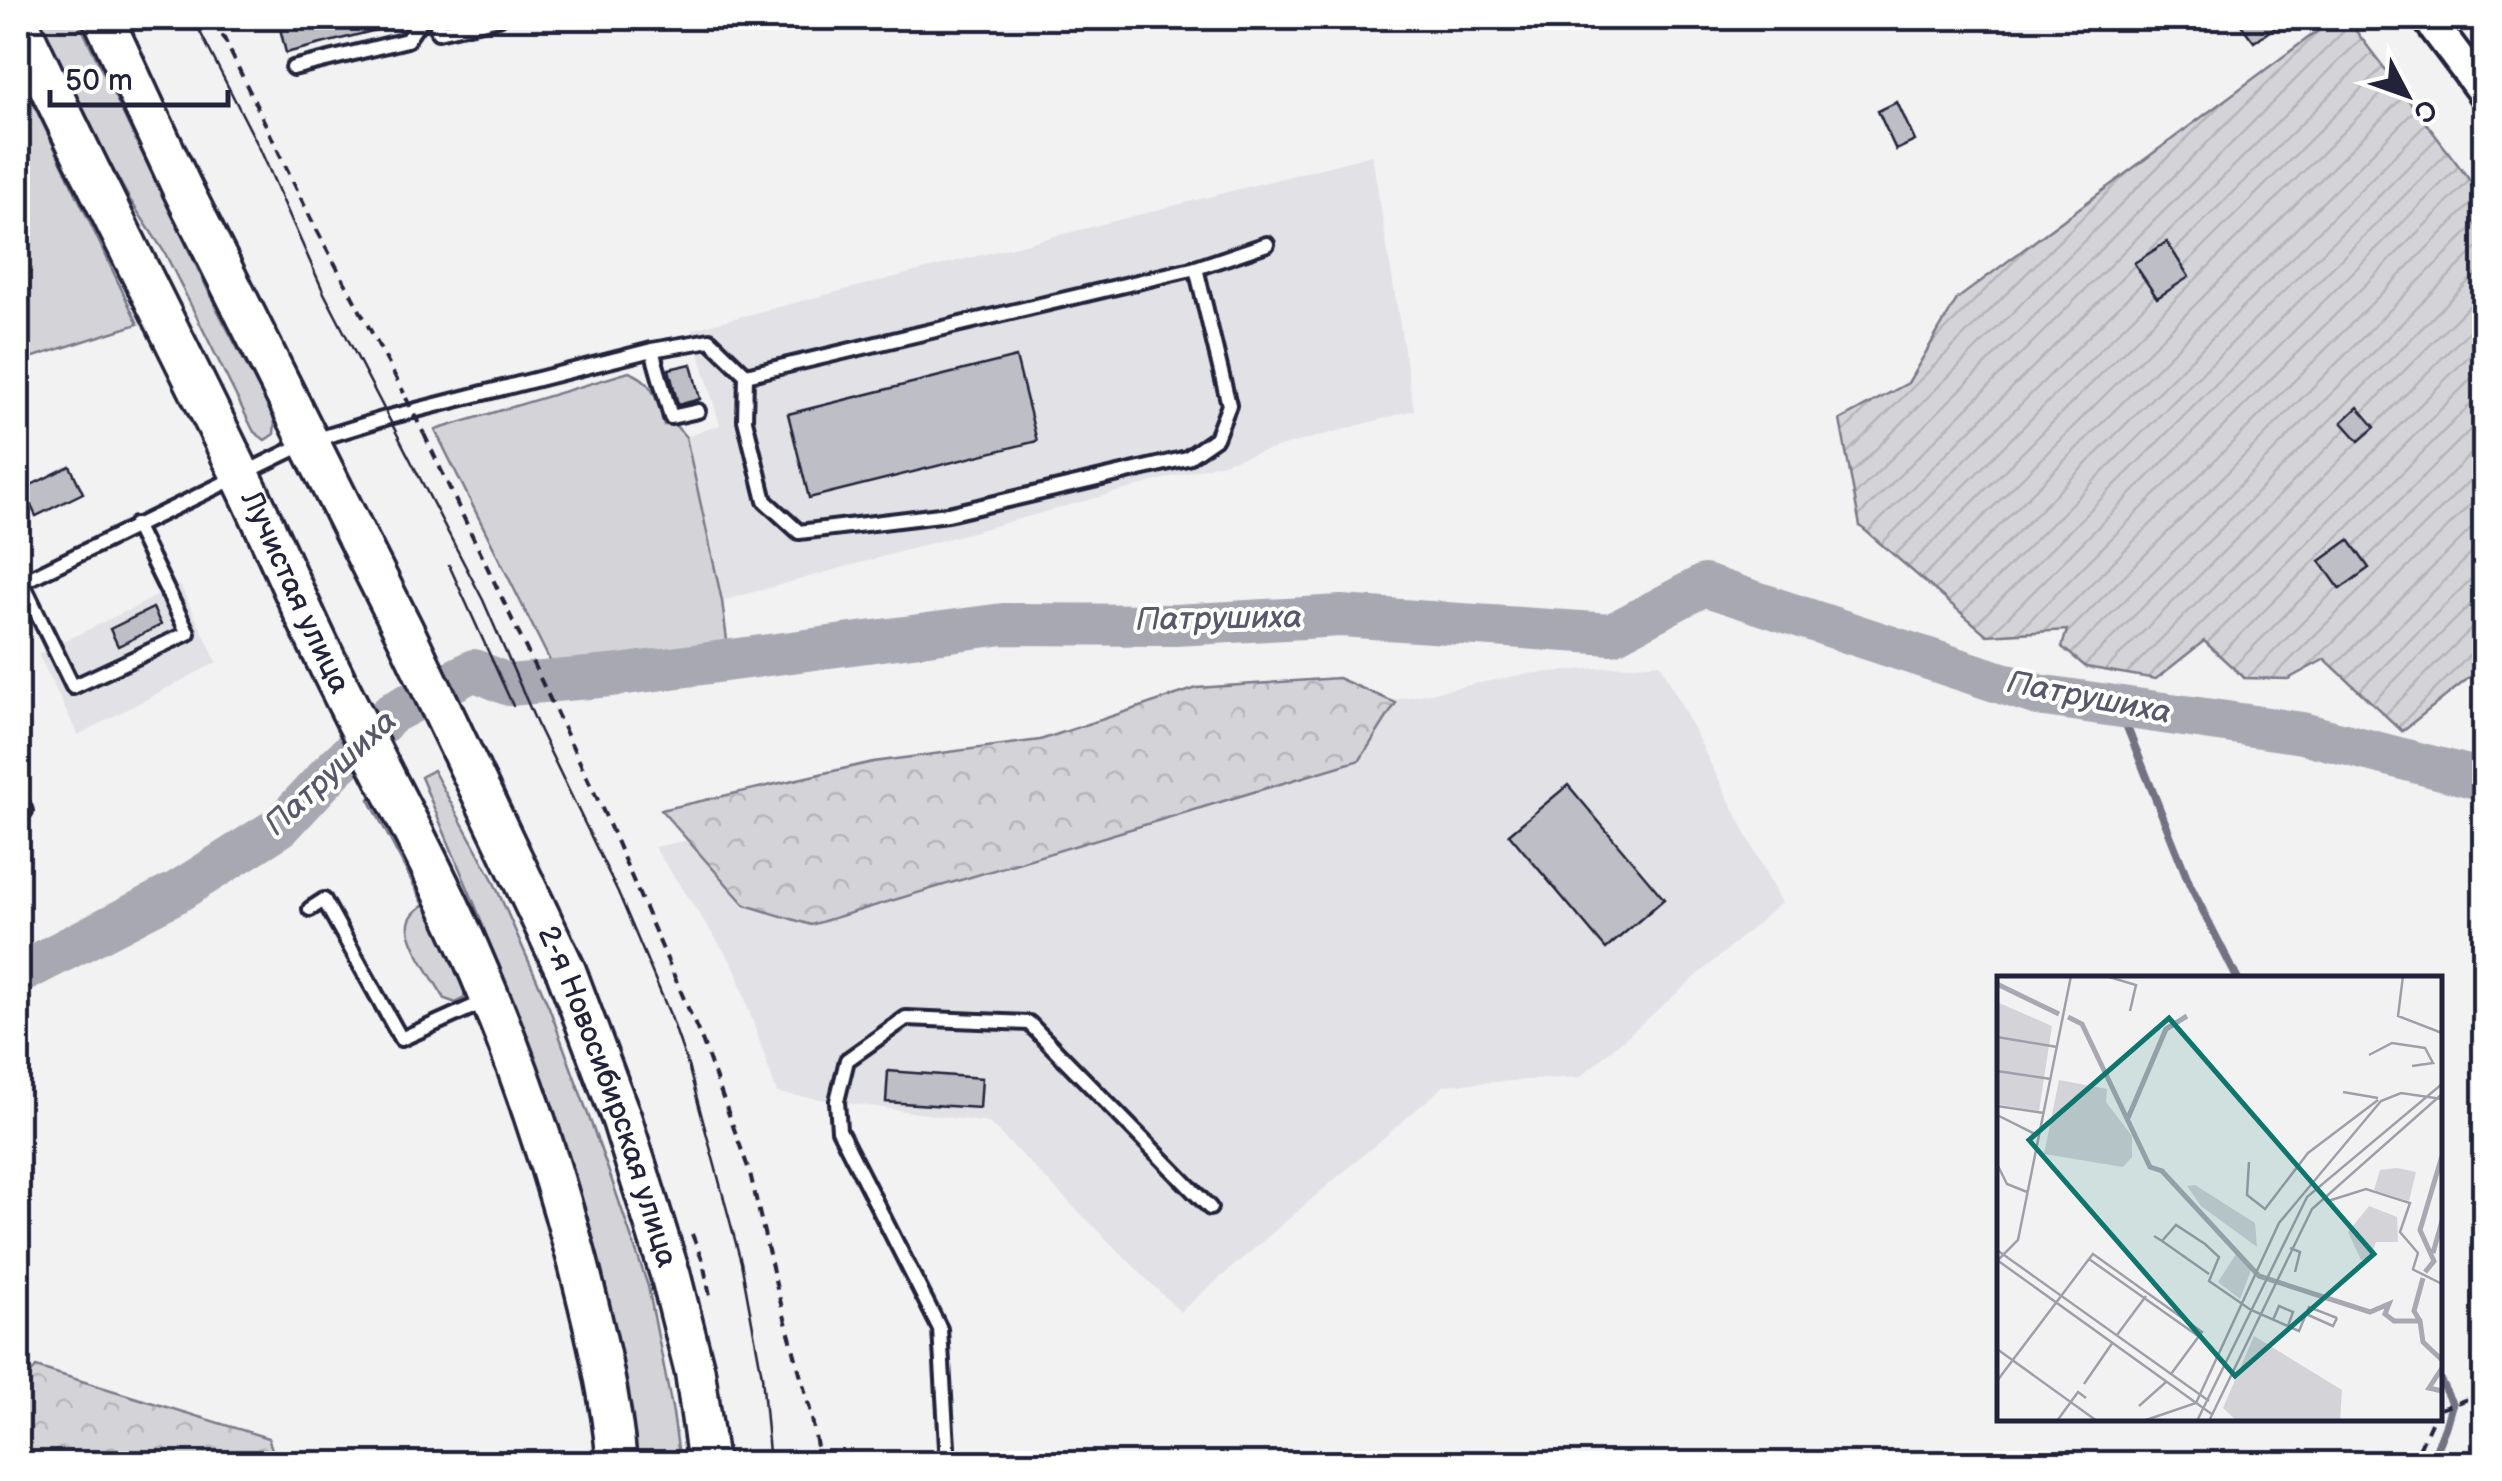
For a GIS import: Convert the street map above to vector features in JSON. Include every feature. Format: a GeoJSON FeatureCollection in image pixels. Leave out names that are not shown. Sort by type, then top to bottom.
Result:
{"type":"FeatureCollection","features":[{"type":"Feature","properties":{"kind":"main road"},"geometry":{"type":"LineString","coordinates":[[103,18],[308,442]]}},
{"type":"Feature","properties":{"kind":"main road","name":"Лучистая улица"},"geometry":{"type":"LineString","coordinates":[[18,21],[478,970],[539,1130],[561,1202],[598,1339],[613,1417],[617,1464]]}},
{"type":"Feature","properties":{"kind":"main road","name":"2-я Новосибирская улица"},"geometry":{"type":"LineString","coordinates":[[308,442],[408,639],[566,971],[622,1120],[670,1277],[695,1372],[708,1464]]}},
{"type":"Feature","properties":{"kind":"street"},"geometry":{"type":"LineString","coordinates":[[2428,18],[2481,82]]}},
{"type":"Feature","properties":{"kind":"lane"},"geometry":{"type":"LineString","coordinates":[[293,68],[408,40],[422,18]]}},
{"type":"Feature","properties":{"kind":"lane"},"geometry":{"type":"LineString","coordinates":[[437,25],[499,18]]}},
{"type":"Feature","properties":{"kind":"lane"},"geometry":{"type":"LineString","coordinates":[[746,375],[1196,268],[1266,244]]}},
{"type":"Feature","properties":{"kind":"lane"},"geometry":{"type":"LineString","coordinates":[[135,525],[188,632],[74,686],[20,583],[135,525],[308,442],[389,417],[652,350],[710,340],[746,375],[745,420],[765,501],[799,532],[948,514],[1187,458],[1216,438],[1229,405],[1196,268]]}},
{"type":"Feature","properties":{"kind":"lane"},"geometry":{"type":"LineString","coordinates":[[652,350],[671,418],[698,410]]}},
{"type":"Feature","properties":{"kind":"lane"},"geometry":{"type":"LineString","coordinates":[[18,794],[25,811],[18,815]]}},
{"type":"Feature","properties":{"kind":"lane"},"geometry":{"type":"LineString","coordinates":[[310,909],[324,900],[401,1040],[490,999]]}},
{"type":"Feature","properties":{"kind":"lane"},"geometry":{"type":"LineString","coordinates":[[948,1464],[940,1329],[839,1130],[837,1102],[847,1060],[906,1018],[1029,1023],[1210,1208]]}},
{"type":"Feature","properties":{"kind":"path"},"geometry":{"type":"LineString","coordinates":[[217,18],[311,219],[406,398],[564,725],[704,1043],[750,1173],[811,1413],[820,1464]]}},
{"type":"Feature","properties":{"kind":"path"},"geometry":{"type":"LineString","coordinates":[[2442,1408],[2484,1392]]}},
{"type":"Feature","properties":{"kind":"path"},"geometry":{"type":"LineString","coordinates":[[2412,1464],[2432,1421]]}},
{"type":"Feature","properties":{"kind":"shaded area"},"geometry":{"type":"Polygon","coordinates":[[[1372,155],[1414,410],[722,601],[686,437],[720,425],[692,329],[1372,155]]]}},
{"type":"Feature","properties":{"kind":"shaded area"},"geometry":{"type":"Polygon","coordinates":[[[180,585],[217,662],[78,735],[38,654],[180,585]]]}},
{"type":"Feature","properties":{"kind":"shaded area"},"geometry":{"type":"Polygon","coordinates":[[[1660,663],[1781,903],[1580,1077],[1445,1085],[1180,1312],[989,1123],[777,1093],[734,966],[654,847],[1525,674],[1660,663]]]}},
{"type":"Feature","properties":{"kind":"green space"},"geometry":{"type":"Polygon","coordinates":[[[35,18],[77,18],[275,420],[274,434],[265,440],[254,432],[165,253],[94,135],[35,18]]]}},
{"type":"Feature","properties":{"kind":"green space"},"geometry":{"type":"Polygon","coordinates":[[[2335,18],[2346,18],[2484,199],[2484,666],[2402,731],[2325,659],[2288,679],[2244,678],[2204,641],[2156,679],[2086,667],[2062,647],[2067,630],[1987,635],[1860,526],[1840,420],[1908,383],[1957,299],[2335,18]]]}},
{"type":"Feature","properties":{"kind":"green space"},"geometry":{"type":"Polygon","coordinates":[[[18,71],[138,324],[18,362],[18,71]]]}},
{"type":"Feature","properties":{"kind":"green space"},"geometry":{"type":"Polygon","coordinates":[[[629,372],[650,386],[664,425],[675,425],[686,437],[722,601],[728,648],[554,669],[435,430],[629,372]]]}},
{"type":"Feature","properties":{"kind":"green space"},"geometry":{"type":"Polygon","coordinates":[[[1338,678],[1396,703],[1360,760],[811,925],[745,905],[661,810],[873,762],[1040,740],[1197,688],[1338,678]]]}},
{"type":"Feature","properties":{"kind":"green space"},"geometry":{"type":"Polygon","coordinates":[[[433,770],[492,878],[549,1007],[610,1175],[648,1286],[680,1463],[634,1463],[615,1340],[581,1197],[477,910],[421,777],[433,770]]]}},
{"type":"Feature","properties":{"kind":"green space"},"geometry":{"type":"Polygon","coordinates":[[[377,795],[465,982],[464,998],[456,1003],[445,999],[412,941],[410,921],[424,905],[369,799],[377,795]]]}},
{"type":"Feature","properties":{"kind":"green space"},"geometry":{"type":"Polygon","coordinates":[[[36,1367],[268,1438],[277,1463],[18,1463],[18,1392],[36,1367]]]}},
{"type":"Feature","properties":{"kind":"building"},"geometry":{"type":"Polygon","coordinates":[[[400,18],[400,24],[286,53],[278,20],[400,18]]]}},
{"type":"Feature","properties":{"kind":"building"},"geometry":{"type":"Polygon","coordinates":[[[2236,18],[2288,18],[2254,42],[2236,18]]]}},
{"type":"Feature","properties":{"kind":"building"},"geometry":{"type":"Polygon","coordinates":[[[1897,102],[1915,141],[1896,150],[1878,111],[1897,102]]]}},
{"type":"Feature","properties":{"kind":"building"},"geometry":{"type":"Polygon","coordinates":[[[2167,242],[2189,277],[2157,298],[2134,263],[2167,242]]]}},
{"type":"Feature","properties":{"kind":"building"},"geometry":{"type":"Polygon","coordinates":[[[1016,357],[1037,441],[809,498],[788,414],[1016,357]]]}},
{"type":"Feature","properties":{"kind":"building"},"geometry":{"type":"Polygon","coordinates":[[[691,364],[700,399],[678,405],[669,369],[691,364]]]}},
{"type":"Feature","properties":{"kind":"building"},"geometry":{"type":"Polygon","coordinates":[[[2358,407],[2375,427],[2359,441],[2342,422],[2358,407]]]}},
{"type":"Feature","properties":{"kind":"building"},"geometry":{"type":"Polygon","coordinates":[[[70,466],[83,493],[36,516],[23,489],[70,466]]]}},
{"type":"Feature","properties":{"kind":"building"},"geometry":{"type":"Polygon","coordinates":[[[2349,540],[2369,568],[2340,589],[2320,561],[2349,540]]]}},
{"type":"Feature","properties":{"kind":"building"},"geometry":{"type":"Polygon","coordinates":[[[153,608],[161,625],[118,646],[110,629],[153,608]]]}},
{"type":"Feature","properties":{"kind":"building"},"geometry":{"type":"Polygon","coordinates":[[[1568,785],[1664,899],[1606,949],[1509,834],[1568,785]]]}},
{"type":"Feature","properties":{"kind":"building"},"geometry":{"type":"Polygon","coordinates":[[[888,1071],[982,1078],[980,1108],[886,1102],[888,1071]]]}},
{"type":"Feature","properties":{"kind":"waterway","name":"Патрушиха"},"geometry":{"type":"LineString","coordinates":[[18,974],[177,892],[281,826],[393,712],[474,670],[509,685],[611,676],[1003,624],[1175,625],[1341,616],[1612,634],[1704,585],[2038,695],[2302,733],[2484,780]]}},
{"type":"Feature","properties":{"kind":"waterway"},"geometry":{"type":"LineString","coordinates":[[2119,707],[2190,885],[2236,976]]}},
{"type":"Feature","properties":{"kind":"waterway"},"geometry":{"type":"LineString","coordinates":[[2430,1464],[2452,1404],[2442,1384]]}},
{"type":"Feature","properties":{"kind":"tram line"},"geometry":{"type":"LineString","coordinates":[[193,18],[260,149],[324,293],[483,600],[540,731],[618,892],[671,1017],[689,1069],[741,1262],[762,1376],[770,1464]]}},
{"type":"Feature","properties":{"kind":"tram line"},"geometry":{"type":"LineString","coordinates":[[449,565],[513,706]]}}]}
